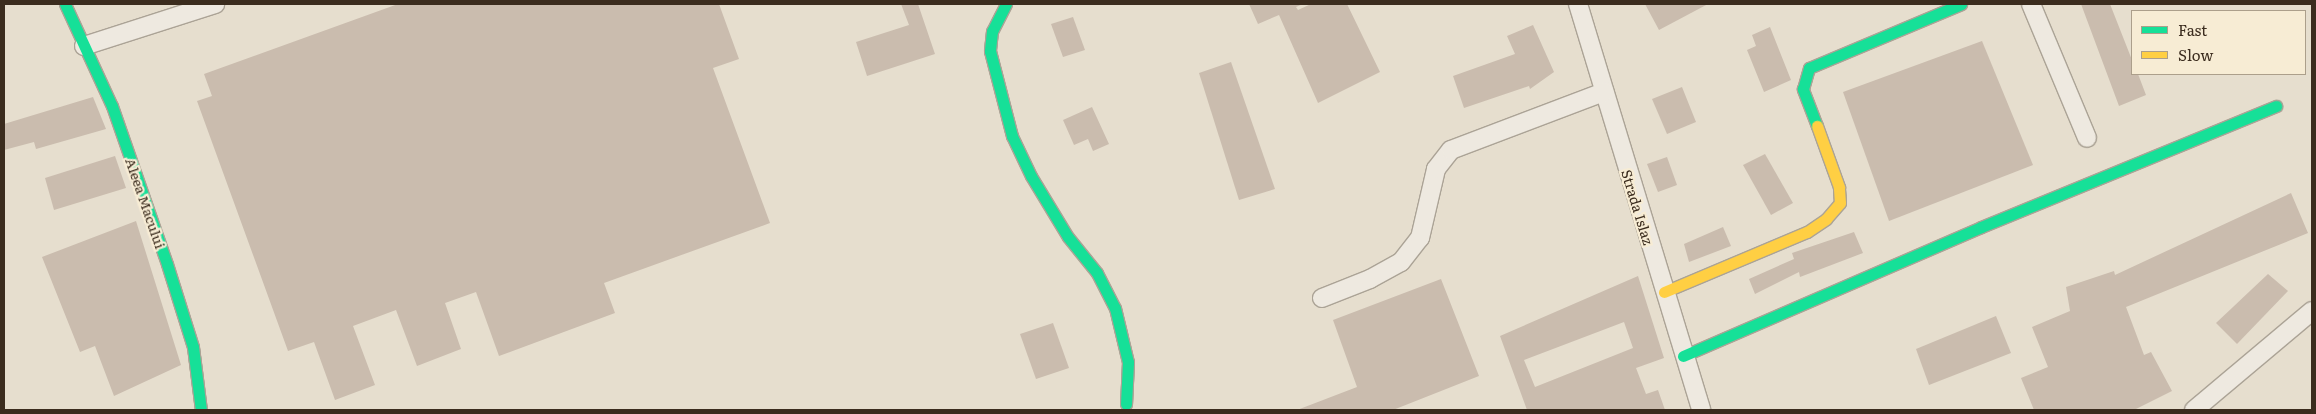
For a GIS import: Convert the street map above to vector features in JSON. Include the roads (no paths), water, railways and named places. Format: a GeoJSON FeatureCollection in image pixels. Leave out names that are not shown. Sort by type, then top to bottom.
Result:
{"type":"FeatureCollection","features":[{"type":"Feature","properties":{"kind":"street","name":"Aleea Macului"},"geometry":{"type":"LineString","coordinates":[[65,4],[112,106],[167,264],[193,347],[201,410]]}},
{"type":"Feature","properties":{"kind":"street"},"geometry":{"type":"LineString","coordinates":[[84,46],[215,4]]}},
{"type":"Feature","properties":{"kind":"street"},"geometry":{"type":"LineString","coordinates":[[1006,4],[992,31],[990,51],[1009,128],[1031,176],[1068,237],[1097,273],[1115,308],[1128,362],[1126,404]]}},
{"type":"Feature","properties":{"kind":"street","name":"Strada Islaz"},"geometry":{"type":"LineString","coordinates":[[1578,4],[1683,356],[1701,410]]}},
{"type":"Feature","properties":{"kind":"street"},"geometry":{"type":"LineString","coordinates":[[1664,292],[1807,232],[1826,219],[1840,203],[1839,187],[1803,89],[1809,68],[1961,4]]}},
{"type":"Feature","properties":{"kind":"street"},"geometry":{"type":"LineString","coordinates":[[2031,4],[2087,138]]}},
{"type":"Feature","properties":{"kind":"street"},"geometry":{"type":"LineString","coordinates":[[1322,298],[1370,279],[1401,262],[1420,238],[1436,169],[1451,150],[1604,92]]}},
{"type":"Feature","properties":{"kind":"street"},"geometry":{"type":"LineString","coordinates":[[1683,356],[1981,227],[2276,106]]}},
{"type":"Feature","properties":{"kind":"street"},"geometry":{"type":"LineString","coordinates":[[2194,410],[2312,312]]}}]}
